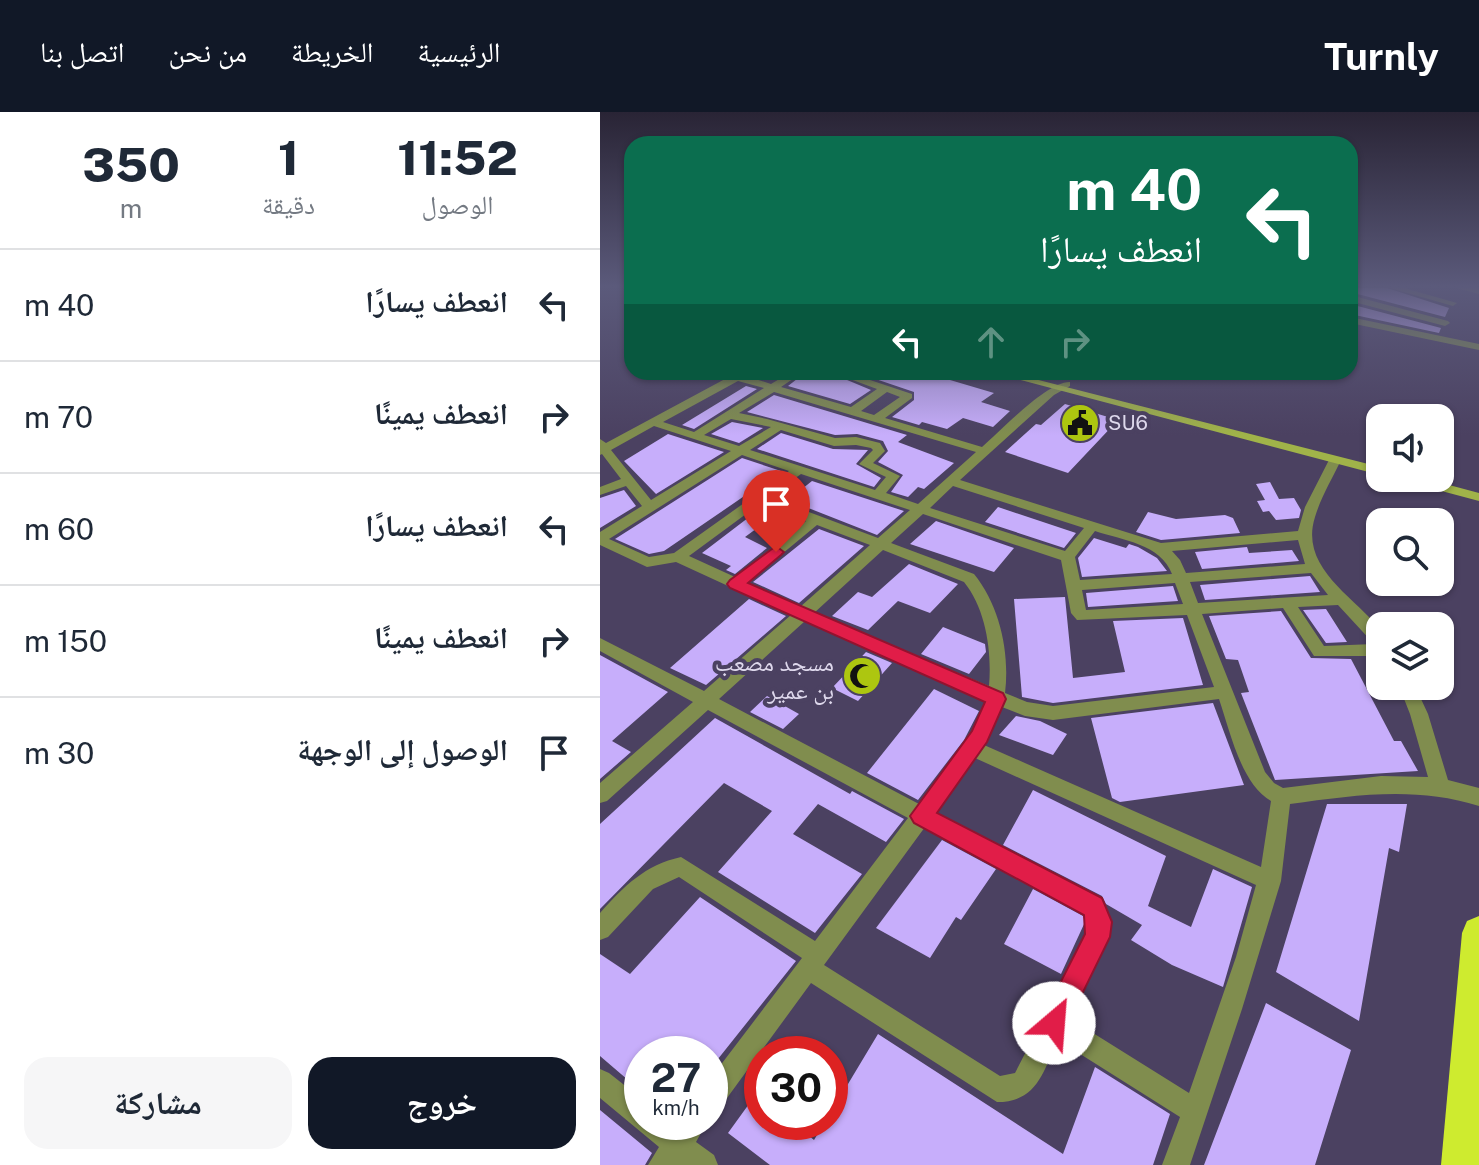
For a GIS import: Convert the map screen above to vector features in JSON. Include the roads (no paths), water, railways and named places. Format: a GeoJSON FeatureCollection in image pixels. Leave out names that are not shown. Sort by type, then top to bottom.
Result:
{"type":"FeatureCollection","features":[{"type":"Feature","properties":{"kind":"highway"},"geometry":{"type":"LineString","coordinates":[[1461,1165],[1479,933]]}},
{"type":"Feature","properties":{"kind":"main road"},"geometry":{"type":"LineString","coordinates":[[1028,380],[1366,461]]}},
{"type":"Feature","properties":{"kind":"main road"},"geometry":{"type":"LineString","coordinates":[[1039,380],[1366,468]]}},
{"type":"Feature","properties":{"kind":"main road"},"geometry":{"type":"LineString","coordinates":[[1454,482],[1479,488]]}},
{"type":"Feature","properties":{"kind":"main road"},"geometry":{"type":"LineString","coordinates":[[1454,490],[1479,497]]}},
{"type":"Feature","properties":{"kind":"street"},"geometry":{"type":"LineString","coordinates":[[1430,337],[1479,347]]}},
{"type":"Feature","properties":{"kind":"street"},"geometry":{"type":"LineString","coordinates":[[650,508],[601,448],[655,423],[730,380]]}},
{"type":"Feature","properties":{"kind":"street"},"geometry":{"type":"LineString","coordinates":[[756,380],[984,451]]}},
{"type":"Feature","properties":{"kind":"street"},"geometry":{"type":"LineString","coordinates":[[695,436],[785,380]]}},
{"type":"Feature","properties":{"kind":"street"},"geometry":{"type":"LineString","coordinates":[[861,380],[908,396],[877,418]]}},
{"type":"Feature","properties":{"kind":"street"},"geometry":{"type":"LineString","coordinates":[[600,795],[1057,387]]}},
{"type":"Feature","properties":{"kind":"street"},"geometry":{"type":"LineString","coordinates":[[853,411],[886,388]]}},
{"type":"Feature","properties":{"kind":"street"},"geometry":{"type":"LineString","coordinates":[[729,415],[834,442],[856,441],[879,449],[865,464],[894,476],[878,494]]}},
{"type":"Feature","properties":{"kind":"street"},"geometry":{"type":"LineString","coordinates":[[655,423],[1068,557]]}},
{"type":"Feature","properties":{"kind":"street"},"geometry":{"type":"LineString","coordinates":[[600,539],[780,426]]}},
{"type":"Feature","properties":{"kind":"street"},"geometry":{"type":"LineString","coordinates":[[1335,460],[1304,535],[1313,568],[1366,624]]}},
{"type":"Feature","properties":{"kind":"street"},"geometry":{"type":"LineString","coordinates":[[600,539],[647,562],[678,557],[800,469]]}},
{"type":"Feature","properties":{"kind":"street"},"geometry":{"type":"LineString","coordinates":[[600,491],[627,481]]}},
{"type":"Feature","properties":{"kind":"street"},"geometry":{"type":"LineString","coordinates":[[949,481],[1160,548],[1304,535]]}},
{"type":"Feature","properties":{"kind":"street"},"geometry":{"type":"LineString","coordinates":[[728,1076],[972,748],[996,699],[1000,666],[983,593],[969,578],[759,498]]}},
{"type":"Feature","properties":{"kind":"street"},"geometry":{"type":"LineString","coordinates":[[736,584],[816,519]]}},
{"type":"Feature","properties":{"kind":"street"},"geometry":{"type":"LineString","coordinates":[[1092,526],[1068,557],[1079,613],[1088,617],[1343,599]]}},
{"type":"Feature","properties":{"kind":"street"},"geometry":{"type":"LineString","coordinates":[[1160,548],[1175,563],[1257,777],[1267,789],[1281,797],[1405,783],[1440,785],[1479,797]]}},
{"type":"Feature","properties":{"kind":"street"},"geometry":{"type":"LineString","coordinates":[[678,557],[996,699],[1025,709],[1053,713],[1225,692]]}},
{"type":"Feature","properties":{"kind":"street"},"geometry":{"type":"LineString","coordinates":[[1072,586],[1313,568]]}},
{"type":"Feature","properties":{"kind":"street"},"geometry":{"type":"LineString","coordinates":[[1287,602],[1320,652],[1366,650]]}},
{"type":"Feature","properties":{"kind":"street"},"geometry":{"type":"LineString","coordinates":[[600,644],[1093,907],[1099,922],[1097,937],[1024,1082],[1011,1089],[997,1089],[681,867],[663,869],[645,882],[600,929]]}},
{"type":"Feature","properties":{"kind":"street"},"geometry":{"type":"LineString","coordinates":[[1413,700],[1440,785]]}},
{"type":"Feature","properties":{"kind":"street"},"geometry":{"type":"LineString","coordinates":[[972,748],[1270,881]]}},
{"type":"Feature","properties":{"kind":"street"},"geometry":{"type":"LineString","coordinates":[[1176,1165],[1270,881],[1279,841],[1281,797]]}},
{"type":"Feature","properties":{"kind":"street"},"geometry":{"type":"LineString","coordinates":[[1054,1023],[1195,1112]]}},
{"type":"Feature","properties":{"kind":"street"},"geometry":{"type":"LineString","coordinates":[[600,1082],[624,1101]]}},
{"type":"Feature","properties":{"kind":"street"},"geometry":{"type":"LineString","coordinates":[[670,1155],[704,1165]]}},
{"type":"Feature","properties":{"kind":"place","name":"SU6"},"geometry":{"type":"Point","coordinates":[1080,423]}},
{"type":"Feature","properties":{"kind":"place","name":"مسجد مصعب بن عمير"},"geometry":{"type":"Point","coordinates":[862,676]}}]}
